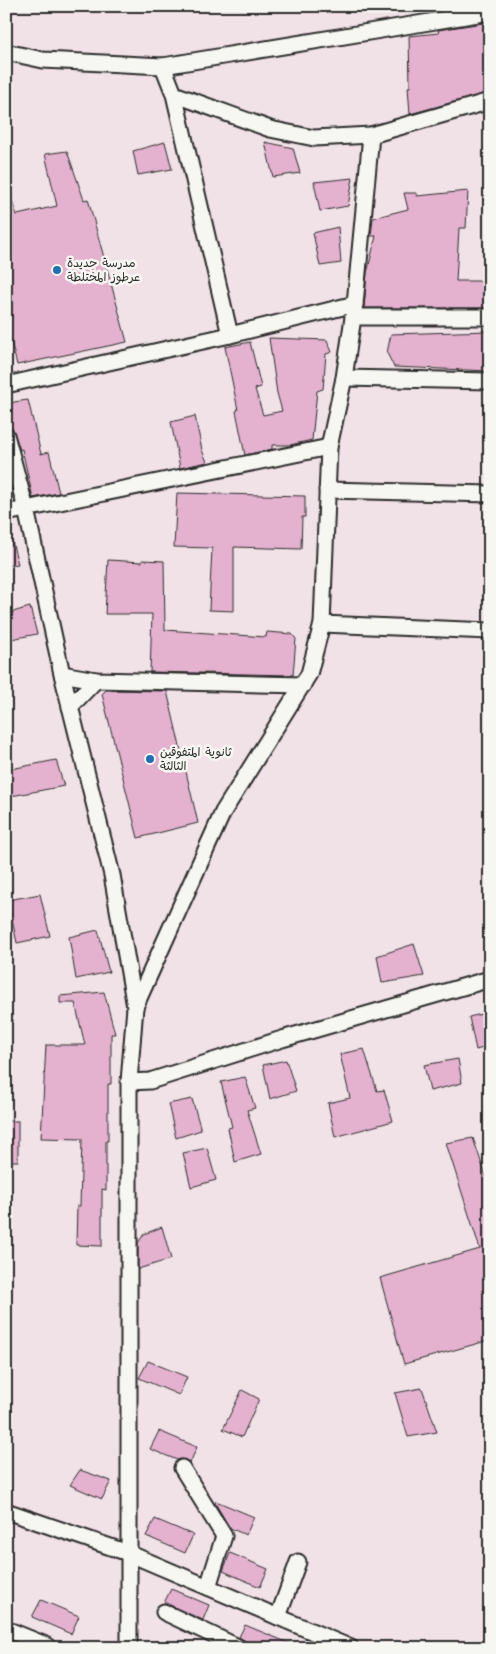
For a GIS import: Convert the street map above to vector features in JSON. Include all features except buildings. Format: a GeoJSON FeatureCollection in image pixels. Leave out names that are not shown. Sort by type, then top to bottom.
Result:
{"type":"FeatureCollection","features":[{"type":"Feature","properties":{"kind":"street"},"geometry":{"type":"LineString","coordinates":[[6,52],[43,60],[163,66],[490,12]]}},
{"type":"Feature","properties":{"kind":"street"},"geometry":{"type":"LineString","coordinates":[[163,66],[174,94],[230,335]]}},
{"type":"Feature","properties":{"kind":"street"},"geometry":{"type":"LineString","coordinates":[[174,94],[270,129],[314,138],[371,135],[490,101]]}},
{"type":"Feature","properties":{"kind":"street"},"geometry":{"type":"LineString","coordinates":[[135,1007],[224,812],[309,674],[322,624],[329,447],[344,378],[354,310],[371,135]]}},
{"type":"Feature","properties":{"kind":"street"},"geometry":{"type":"LineString","coordinates":[[6,386],[230,335],[354,310],[490,317]]}},
{"type":"Feature","properties":{"kind":"street"},"geometry":{"type":"LineString","coordinates":[[344,378],[490,381]]}},
{"type":"Feature","properties":{"kind":"street"},"geometry":{"type":"LineString","coordinates":[[6,435],[26,509],[62,674],[112,875],[135,1007],[129,1082],[128,1648]]}},
{"type":"Feature","properties":{"kind":"street"},"geometry":{"type":"LineString","coordinates":[[6,513],[329,447]]}},
{"type":"Feature","properties":{"kind":"street"},"geometry":{"type":"LineString","coordinates":[[327,490],[490,494]]}},
{"type":"Feature","properties":{"kind":"street"},"geometry":{"type":"LineString","coordinates":[[322,624],[490,631]]}},
{"type":"Feature","properties":{"kind":"street"},"geometry":{"type":"LineString","coordinates":[[62,674],[96,680],[302,685]]}},
{"type":"Feature","properties":{"kind":"street"},"geometry":{"type":"LineString","coordinates":[[70,707],[96,680]]}},
{"type":"Feature","properties":{"kind":"street"},"geometry":{"type":"LineString","coordinates":[[129,1082],[150,1080],[490,979]]}},
{"type":"Feature","properties":{"kind":"street"},"geometry":{"type":"LineString","coordinates":[[182,1468],[224,1536],[208,1587]]}},
{"type":"Feature","properties":{"kind":"street"},"geometry":{"type":"LineString","coordinates":[[6,1511],[128,1553],[351,1648]]}},
{"type":"Feature","properties":{"kind":"street"},"geometry":{"type":"LineString","coordinates":[[278,1617],[298,1562]]}},
{"type":"Feature","properties":{"kind":"street"},"geometry":{"type":"LineString","coordinates":[[164,1612],[240,1648]]}},
{"type":"Feature","properties":{"kind":"street"},"geometry":{"type":"LineString","coordinates":[[6,1629],[48,1646]]}},
{"type":"Feature","properties":{"kind":"place","name":"مدرسة جديدة عرطوز المختلطة"},"geometry":{"type":"Point","coordinates":[57,270]}},
{"type":"Feature","properties":{"kind":"place","name":"ثانوية المتفوقين الثالثة"},"geometry":{"type":"Point","coordinates":[150,759]}}]}
